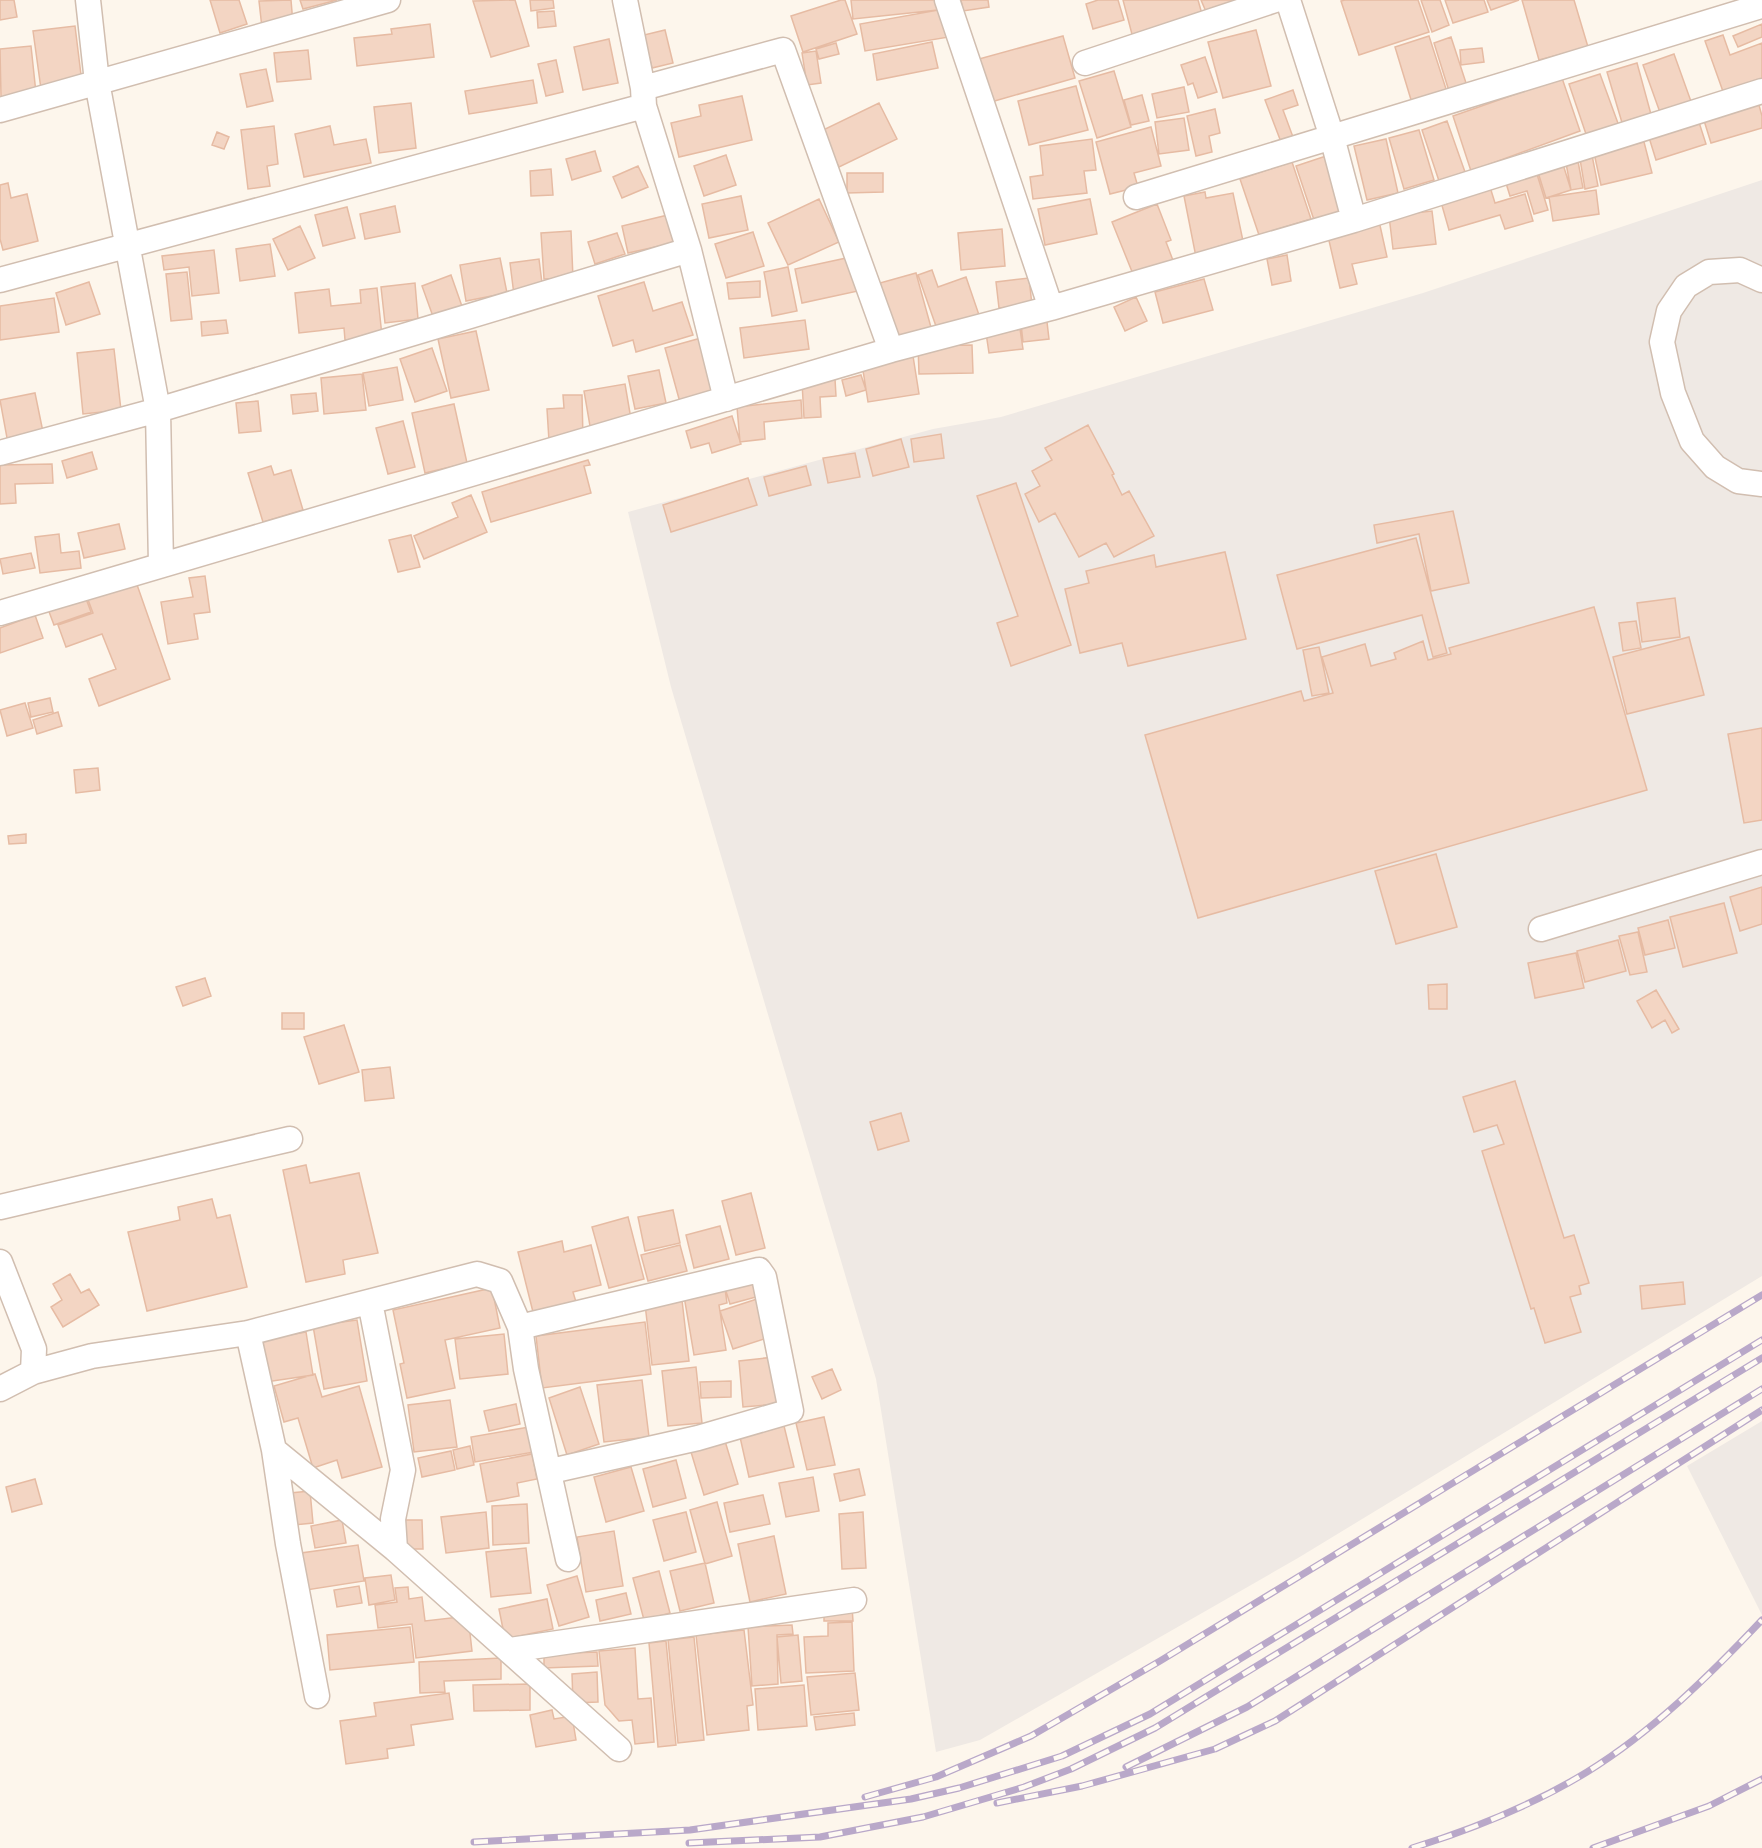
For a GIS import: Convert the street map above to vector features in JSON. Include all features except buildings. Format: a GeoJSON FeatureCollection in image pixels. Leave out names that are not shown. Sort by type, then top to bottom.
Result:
{"type":"FeatureCollection","features":[{"type":"Feature","properties":{"kind":"street"},"geometry":{"type":"LineString","coordinates":[[88,0],[97,82],[158,410],[161,565]]}},
{"type":"Feature","properties":{"kind":"street"},"geometry":{"type":"LineString","coordinates":[[0,110],[388,0]]}},
{"type":"Feature","properties":{"kind":"street"},"geometry":{"type":"LineString","coordinates":[[625,0],[644,97],[688,250],[726,399]]}},
{"type":"Feature","properties":{"kind":"street"},"geometry":{"type":"LineString","coordinates":[[947,0],[1052,308]]}},
{"type":"Feature","properties":{"kind":"street"},"geometry":{"type":"LineString","coordinates":[[1085,63],[1275,0]]}},
{"type":"Feature","properties":{"kind":"street"},"geometry":{"type":"LineString","coordinates":[[1288,0],[1332,137],[1354,219]]}},
{"type":"Feature","properties":{"kind":"street"},"geometry":{"type":"LineString","coordinates":[[1136,197],[1760,4]]}},
{"type":"Feature","properties":{"kind":"street"},"geometry":{"type":"LineString","coordinates":[[0,280],[644,97],[783,50],[891,350]]}},
{"type":"Feature","properties":{"kind":"street"},"geometry":{"type":"LineString","coordinates":[[0,613],[891,350],[1052,308],[1354,219],[1762,91]]}},
{"type":"Feature","properties":{"kind":"street"},"geometry":{"type":"LineString","coordinates":[[0,453],[158,410],[688,250]]}},
{"type":"Feature","properties":{"kind":"street"},"geometry":{"type":"LineString","coordinates":[[1762,280],[1740,270],[1709,272],[1686,286],[1669,311],[1662,342],[1673,393],[1692,441],[1715,467],[1738,481],[1762,484]]}},
{"type":"Feature","properties":{"kind":"street"},"geometry":{"type":"LineString","coordinates":[[1541,928],[1762,862]]}},
{"type":"Feature","properties":{"kind":"street"},"geometry":{"type":"LineString","coordinates":[[0,1207],[290,1139]]}},
{"type":"Feature","properties":{"kind":"street"},"geometry":{"type":"LineString","coordinates":[[0,1262],[34,1349],[33,1372]]}},
{"type":"Feature","properties":{"kind":"street"},"geometry":{"type":"LineString","coordinates":[[520,1327],[759,1270],[764,1277],[785,1372],[791,1411],[698,1437],[550,1471]]}},
{"type":"Feature","properties":{"kind":"street"},"geometry":{"type":"LineString","coordinates":[[0,1389],[33,1372],[92,1356],[248,1333],[477,1274],[500,1281],[520,1327],[526,1369],[568,1560]]}},
{"type":"Feature","properties":{"kind":"street"},"geometry":{"type":"LineString","coordinates":[[370,1302],[403,1470],[393,1519],[395,1549]]}},
{"type":"Feature","properties":{"kind":"street"},"geometry":{"type":"LineString","coordinates":[[248,1333],[274,1450],[288,1544],[317,1696]]}},
{"type":"Feature","properties":{"kind":"street"},"geometry":{"type":"LineString","coordinates":[[274,1450],[395,1549],[619,1749]]}},
{"type":"Feature","properties":{"kind":"street"},"geometry":{"type":"LineString","coordinates":[[510,1650],[854,1600]]}},
{"type":"Feature","properties":{"kind":"shaded area"},"geometry":{"type":"Polygon","coordinates":[[[1762,180],[1762,1276],[1298,1558],[980,1740],[936,1752],[876,1379],[671,687],[628,512],[933,429],[1001,417],[1423,293],[1762,180]]]}},
{"type":"Feature","properties":{"kind":"shaded area"},"geometry":{"type":"Polygon","coordinates":[[[1762,1421],[1762,1615],[1687,1466],[1762,1421]]]}},
{"type":"Feature","properties":{"kind":"railway"},"geometry":{"type":"LineString","coordinates":[[865,1797],[936,1777],[1031,1736],[1160,1661],[1762,1295]]}},
{"type":"Feature","properties":{"kind":"railway"},"geometry":{"type":"LineString","coordinates":[[474,1842],[690,1830],[911,1799],[959,1788],[1062,1756],[1150,1714],[1762,1340]]}},
{"type":"Feature","properties":{"kind":"railway"},"geometry":{"type":"LineString","coordinates":[[689,1843],[820,1837],[923,1817],[1024,1787],[1071,1769],[1155,1728],[1762,1358]]}},
{"type":"Feature","properties":{"kind":"railway"},"geometry":{"type":"LineString","coordinates":[[1126,1767],[1247,1707],[1762,1389]]}},
{"type":"Feature","properties":{"kind":"railway"},"geometry":{"type":"LineString","coordinates":[[997,1803],[1082,1786],[1215,1749],[1275,1721],[1762,1410]]}},
{"type":"Feature","properties":{"kind":"railway"},"geometry":{"type":"LineString","coordinates":[[1412,1848],[1502,1815],[1587,1772],[1634,1739],[1679,1702],[1762,1620]]}},
{"type":"Feature","properties":{"kind":"railway"},"geometry":{"type":"LineString","coordinates":[[1593,1848],[1709,1806],[1762,1779]]}}]}
